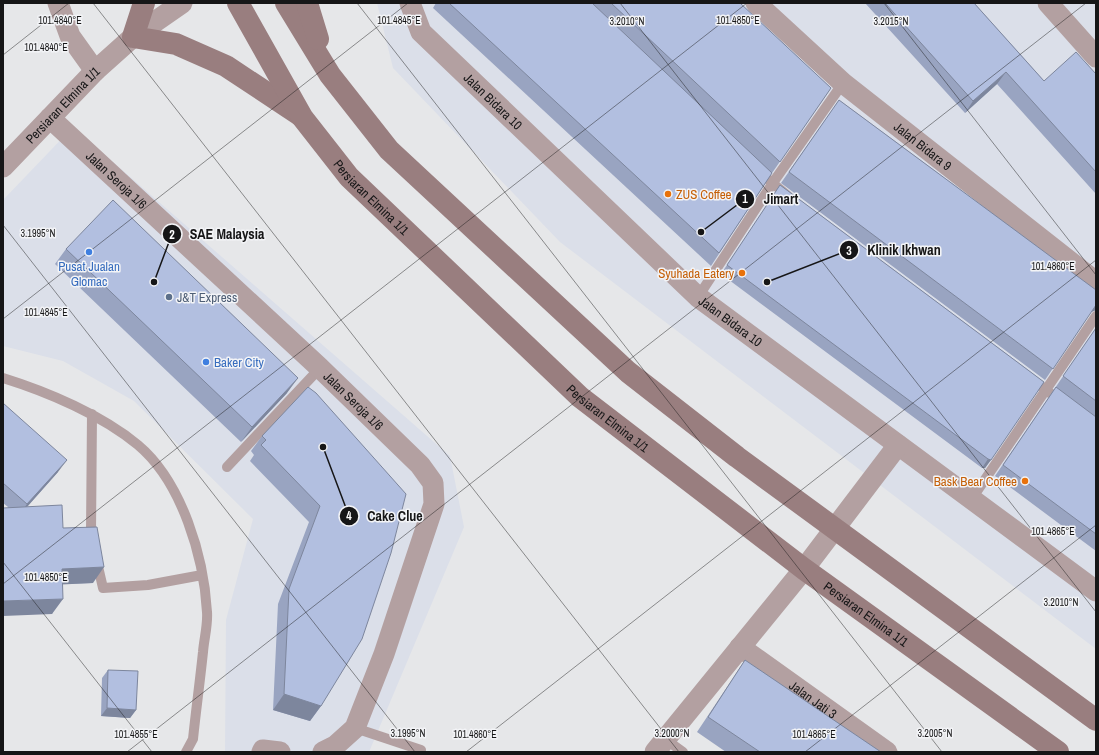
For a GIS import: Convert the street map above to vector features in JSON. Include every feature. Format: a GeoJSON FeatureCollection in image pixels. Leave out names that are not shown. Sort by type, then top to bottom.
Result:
{"type":"FeatureCollection","features":[{"type":"Feature","properties":{"kind":"main road"},"geometry":{"type":"LineString","coordinates":[[144,3],[133,36],[176,44],[226,66],[302,117]]}},
{"type":"Feature","properties":{"kind":"main road","name":"Persiaran Elmina 1/1"},"geometry":{"type":"LineString","coordinates":[[238,3],[302,117],[349,177],[580,397],[804,568],[1058,752]]}},
{"type":"Feature","properties":{"kind":"main road"},"geometry":{"type":"LineString","coordinates":[[286,3],[330,74],[389,150],[628,372],[834,528],[1096,720]]}},
{"type":"Feature","properties":{"kind":"main road"},"geometry":{"type":"LineString","coordinates":[[307,3],[330,74]]}},
{"type":"Feature","properties":{"kind":"street"},"geometry":{"type":"LineString","coordinates":[[58,3],[70,36],[95,71]]}},
{"type":"Feature","properties":{"kind":"street","name":"Persiaran Elmina 1/1"},"geometry":{"type":"LineString","coordinates":[[3,167],[95,71],[133,36],[182,3]]}},
{"type":"Feature","properties":{"kind":"street","name":"Jalan Bidara 10"},"geometry":{"type":"LineString","coordinates":[[410,3],[421,32],[698,297],[1096,591]]}},
{"type":"Feature","properties":{"kind":"street","name":"Jalan Bidara 9"},"geometry":{"type":"LineString","coordinates":[[756,3],[843,83],[1096,282]]}},
{"type":"Feature","properties":{"kind":"street"},"geometry":{"type":"LineString","coordinates":[[1048,3],[1096,57]]}},
{"type":"Feature","properties":{"kind":"street","name":"Jalan Seroja 1/6"},"geometry":{"type":"LineString","coordinates":[[50,118],[320,368],[420,465],[433,483],[434,504],[384,654],[355,728],[335,746],[323,752]]}},
{"type":"Feature","properties":{"kind":"street"},"geometry":{"type":"LineString","coordinates":[[660,746],[804,568],[898,445]]}},
{"type":"Feature","properties":{"kind":"street","name":"Jalan Jati 3"},"geometry":{"type":"LineString","coordinates":[[740,647],[886,752]]}},
{"type":"Feature","properties":{"kind":"street"},"geometry":{"type":"LineString","coordinates":[[262,752],[263,750],[280,752]]}},
{"type":"Feature","properties":{"kind":"lane"},"geometry":{"type":"LineString","coordinates":[[698,297],[772,184],[843,83]]}},
{"type":"Feature","properties":{"kind":"lane"},"geometry":{"type":"LineString","coordinates":[[748,162],[772,184],[797,203]]}},
{"type":"Feature","properties":{"kind":"lane"},"geometry":{"type":"LineString","coordinates":[[971,500],[1096,316]]}},
{"type":"Feature","properties":{"kind":"lane"},"geometry":{"type":"LineString","coordinates":[[227,467],[320,368]]}},
{"type":"Feature","properties":{"kind":"lane"},"geometry":{"type":"LineString","coordinates":[[1020,371],[1071,408]]}},
{"type":"Feature","properties":{"kind":"lane"},"geometry":{"type":"LineString","coordinates":[[3,378],[36,388],[92,414],[139,445],[168,479],[189,524],[202,575],[207,614],[193,739],[186,752]]}},
{"type":"Feature","properties":{"kind":"lane"},"geometry":{"type":"LineString","coordinates":[[92,414],[91,533],[103,588],[148,584],[202,575]]}},
{"type":"Feature","properties":{"kind":"lane"},"geometry":{"type":"LineString","coordinates":[[355,728],[421,751]]}},
{"type":"Feature","properties":{"kind":"lane"},"geometry":{"type":"LineString","coordinates":[[660,746],[683,752]]}},
{"type":"Feature","properties":{"kind":"shaded area"},"geometry":{"type":"Polygon","coordinates":[[[377,3],[1096,3],[1096,649],[560,242],[393,68],[377,3]]]}},
{"type":"Feature","properties":{"kind":"shaded area"},"geometry":{"type":"Polygon","coordinates":[[[73,127],[450,456],[464,527],[369,752],[225,752],[226,620],[253,519],[134,401],[63,361],[3,346],[3,200],[73,127]]]}},
{"type":"Feature","properties":{"kind":"building"},"geometry":{"type":"Polygon","coordinates":[[[449,3],[592,3],[772,173],[719,253],[449,3]]]}},
{"type":"Feature","properties":{"kind":"building"},"geometry":{"type":"Polygon","coordinates":[[[611,3],[740,3],[831,88],[780,162],[611,3]]]}},
{"type":"Feature","properties":{"kind":"building"},"geometry":{"type":"Polygon","coordinates":[[[885,3],[974,3],[1044,81],[1076,52],[1096,74],[1096,172],[1006,72],[973,101],[885,3]]]}},
{"type":"Feature","properties":{"kind":"building"},"geometry":{"type":"Polygon","coordinates":[[[839,100],[1096,290],[1096,305],[1053,369],[789,172],[839,100]]]}},
{"type":"Feature","properties":{"kind":"building"},"geometry":{"type":"Polygon","coordinates":[[[780,185],[1044,382],[991,460],[727,265],[780,185]]]}},
{"type":"Feature","properties":{"kind":"building"},"geometry":{"type":"Polygon","coordinates":[[[113,200],[298,378],[252,427],[66,249],[113,200]]]}},
{"type":"Feature","properties":{"kind":"building"},"geometry":{"type":"Polygon","coordinates":[[[1096,328],[1096,401],[1063,376],[1096,328]]]}},
{"type":"Feature","properties":{"kind":"building"},"geometry":{"type":"Polygon","coordinates":[[[308,387],[316,393],[406,494],[391,553],[362,639],[321,706],[284,694],[289,589],[320,506],[261,445],[266,440],[262,436],[308,387]]]}},
{"type":"Feature","properties":{"kind":"building"},"geometry":{"type":"Polygon","coordinates":[[[1056,387],[1096,417],[1096,534],[1003,465],[1056,387]]]}},
{"type":"Feature","properties":{"kind":"building"},"geometry":{"type":"Polygon","coordinates":[[[3,403],[67,460],[27,504],[3,483],[3,403]]]}},
{"type":"Feature","properties":{"kind":"building"},"geometry":{"type":"Polygon","coordinates":[[[62,505],[63,528],[97,527],[104,567],[62,569],[63,599],[3,601],[3,508],[62,505]]]}},
{"type":"Feature","properties":{"kind":"building"},"geometry":{"type":"Polygon","coordinates":[[[745,660],[881,752],[760,752],[708,717],[745,660]]]}},
{"type":"Feature","properties":{"kind":"building"},"geometry":{"type":"Polygon","coordinates":[[[108,670],[138,671],[136,710],[107,708],[108,670]]]}},
{"type":"Feature","properties":{"kind":"place","name":"ZUS Coffee"},"geometry":{"type":"Point","coordinates":[668,194]}},
{"type":"Feature","properties":{"kind":"place","name":"Jimart"},"geometry":{"type":"Point","coordinates":[701,232]}},
{"type":"Feature","properties":{"kind":"place","name":"Pusat Jualan Glomac"},"geometry":{"type":"Point","coordinates":[89,252]}},
{"type":"Feature","properties":{"kind":"place","name":"Syuhada Eatery"},"geometry":{"type":"Point","coordinates":[742,273]}},
{"type":"Feature","properties":{"kind":"place","name":"SAE Malaysia"},"geometry":{"type":"Point","coordinates":[154,282]}},
{"type":"Feature","properties":{"kind":"place","name":"Klinik Ikhwan"},"geometry":{"type":"Point","coordinates":[767,282]}},
{"type":"Feature","properties":{"kind":"place","name":"J&T Express"},"geometry":{"type":"Point","coordinates":[169,297]}},
{"type":"Feature","properties":{"kind":"place","name":"Baker City"},"geometry":{"type":"Point","coordinates":[206,362]}},
{"type":"Feature","properties":{"kind":"place","name":"Cake Clue"},"geometry":{"type":"Point","coordinates":[323,447]}},
{"type":"Feature","properties":{"kind":"place","name":"Bask Bear Coffee"},"geometry":{"type":"Point","coordinates":[1025,481]}}]}
